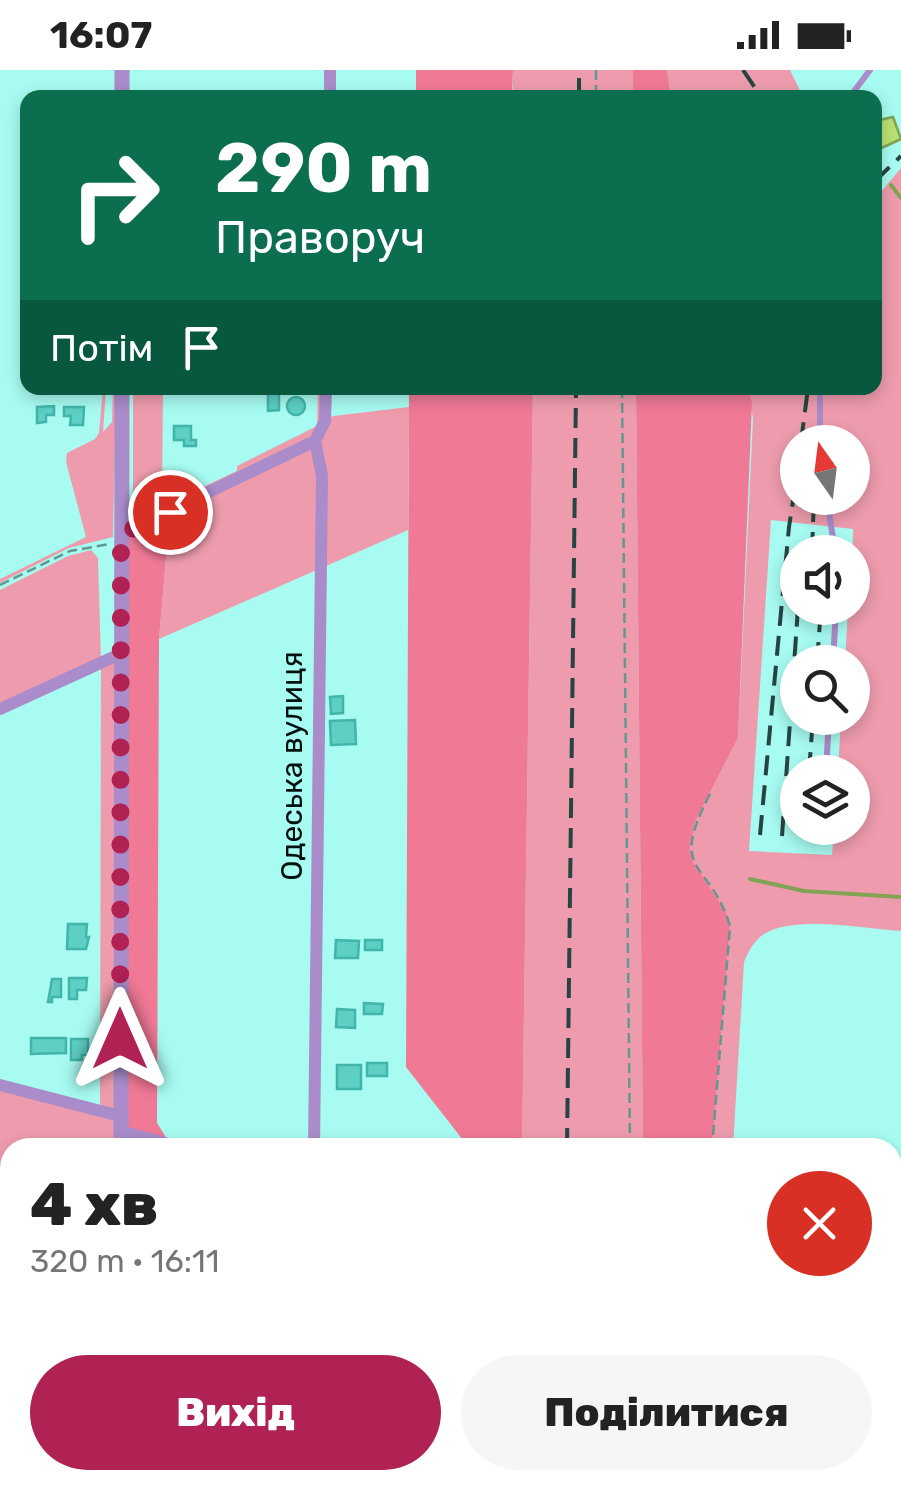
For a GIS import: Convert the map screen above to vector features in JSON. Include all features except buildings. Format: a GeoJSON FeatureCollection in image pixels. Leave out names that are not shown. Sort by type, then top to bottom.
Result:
{"type":"FeatureCollection","features":[{"type":"Feature","properties":{"kind":"street"},"geometry":{"type":"LineString","coordinates":[[0,1085],[120,1132],[122,395]]}},
{"type":"Feature","properties":{"kind":"street","name":"Одеська вулиця"},"geometry":{"type":"LineString","coordinates":[[314,1138],[322,476],[315,442],[325,421],[326,395]]}},
{"type":"Feature","properties":{"kind":"street"},"geometry":{"type":"LineString","coordinates":[[121,540],[315,442]]}},
{"type":"Feature","properties":{"kind":"street"},"geometry":{"type":"LineString","coordinates":[[0,708],[120,654]]}},
{"type":"Feature","properties":{"kind":"lane"},"geometry":{"type":"LineString","coordinates":[[820,395],[820,425]]}},
{"type":"Feature","properties":{"kind":"path"},"geometry":{"type":"LineString","coordinates":[[622,395],[630,1138]]}},
{"type":"Feature","properties":{"kind":"path"},"geometry":{"type":"LineString","coordinates":[[0,585],[70,551],[121,540]]}},
{"type":"Feature","properties":{"kind":"path"},"geometry":{"type":"LineString","coordinates":[[710,794],[695,822],[690,848],[693,862],[725,911],[730,944],[713,1138]]}},
{"type":"Feature","properties":{"kind":"shaded area"},"geometry":{"type":"Polygon","coordinates":[[[416,70],[513,70],[512,90],[416,90],[416,70]]]}},
{"type":"Feature","properties":{"kind":"shaded area"},"geometry":{"type":"Polygon","coordinates":[[[513,70],[633,70],[633,90],[513,90],[513,70]]]}},
{"type":"Feature","properties":{"kind":"shaded area"},"geometry":{"type":"Polygon","coordinates":[[[633,70],[667,70],[670,90],[633,90],[633,70]]]}},
{"type":"Feature","properties":{"kind":"shaded area"},"geometry":{"type":"Polygon","coordinates":[[[667,70],[790,70],[800,90],[670,90],[667,70]]]}},
{"type":"Feature","properties":{"kind":"shaded area"},"geometry":{"type":"Polygon","coordinates":[[[893,117],[901,139],[882,148],[882,119],[893,117]]]}},
{"type":"Feature","properties":{"kind":"shaded area"},"geometry":{"type":"Polygon","coordinates":[[[901,168],[901,931],[797,925],[768,932],[756,941],[744,962],[734,1138],[713,1138],[730,926],[693,862],[690,848],[695,822],[738,738],[753,419],[749,395],[882,395],[882,191],[901,168]]]}},
{"type":"Feature","properties":{"kind":"shaded area"},"geometry":{"type":"Polygon","coordinates":[[[102,395],[106,395],[103,432],[112,422],[113,395],[116,395],[113,537],[69,548],[0,583],[0,579],[86,537],[67,453],[99,433],[102,395]]]}},
{"type":"Feature","properties":{"kind":"shaded area"},"geometry":{"type":"Polygon","coordinates":[[[133,395],[163,395],[162,506],[237,471],[237,466],[317,426],[320,395],[321,420],[313,436],[145,518],[137,516],[133,506],[133,395]]]}},
{"type":"Feature","properties":{"kind":"shaded area"},"geometry":{"type":"Polygon","coordinates":[[[409,395],[533,395],[522,1138],[461,1138],[406,1067],[409,395]]]}},
{"type":"Feature","properties":{"kind":"shaded area"},"geometry":{"type":"Polygon","coordinates":[[[533,395],[636,395],[643,1138],[522,1138],[533,395]]]}},
{"type":"Feature","properties":{"kind":"shaded area"},"geometry":{"type":"Polygon","coordinates":[[[636,395],[750,395],[738,738],[695,822],[690,848],[693,862],[725,911],[730,926],[713,1138],[643,1138],[636,395]]]}},
{"type":"Feature","properties":{"kind":"shaded area"},"geometry":{"type":"Polygon","coordinates":[[[409,407],[408,530],[159,639],[170,512],[305,448],[333,416],[409,407]]]}},
{"type":"Feature","properties":{"kind":"shaded area"},"geometry":{"type":"Polygon","coordinates":[[[170,512],[159,639],[157,1123],[166,1138],[121,1138],[121,534],[170,512]]]}},
{"type":"Feature","properties":{"kind":"shaded area"},"geometry":{"type":"Polygon","coordinates":[[[91,550],[98,558],[101,662],[120,654],[121,1138],[0,1138],[0,1085],[100,1110],[101,664],[0,709],[0,590],[68,556],[91,550]]]}},
{"type":"Feature","properties":{"kind":"waterway"},"geometry":{"type":"LineString","coordinates":[[891,185],[901,198]]}},
{"type":"Feature","properties":{"kind":"waterway"},"geometry":{"type":"LineString","coordinates":[[750,879],[804,891],[901,897]]}},
{"type":"Feature","properties":{"kind":"railway"},"geometry":{"type":"LineString","coordinates":[[579,70],[579,90]]}},
{"type":"Feature","properties":{"kind":"railway"},"geometry":{"type":"LineString","coordinates":[[743,70],[757,90]]}},
{"type":"Feature","properties":{"kind":"railway"},"geometry":{"type":"LineString","coordinates":[[882,174],[901,156]]}},
{"type":"Feature","properties":{"kind":"railway"},"geometry":{"type":"LineString","coordinates":[[567,1138],[576,395]]}},
{"type":"Feature","properties":{"kind":"railway"},"geometry":{"type":"LineString","coordinates":[[803,425],[807,395]]}},
{"type":"Feature","properties":{"kind":"railway"},"geometry":{"type":"LineString","coordinates":[[760,835],[791,515]]}},
{"type":"Feature","properties":{"kind":"railway"},"geometry":{"type":"LineString","coordinates":[[813,515],[813,535]]}},
{"type":"Feature","properties":{"kind":"railway"},"geometry":{"type":"LineString","coordinates":[[788,755],[797,625]]}},
{"type":"Feature","properties":{"kind":"railway"},"geometry":{"type":"LineString","coordinates":[[818,645],[820,625]]}},
{"type":"Feature","properties":{"kind":"railway"},"geometry":{"type":"LineString","coordinates":[[810,755],[812,735]]}},
{"type":"Feature","properties":{"kind":"route"},"geometry":{"type":"LineString","coordinates":[[120,1039],[121,534],[170,512]]}}]}
